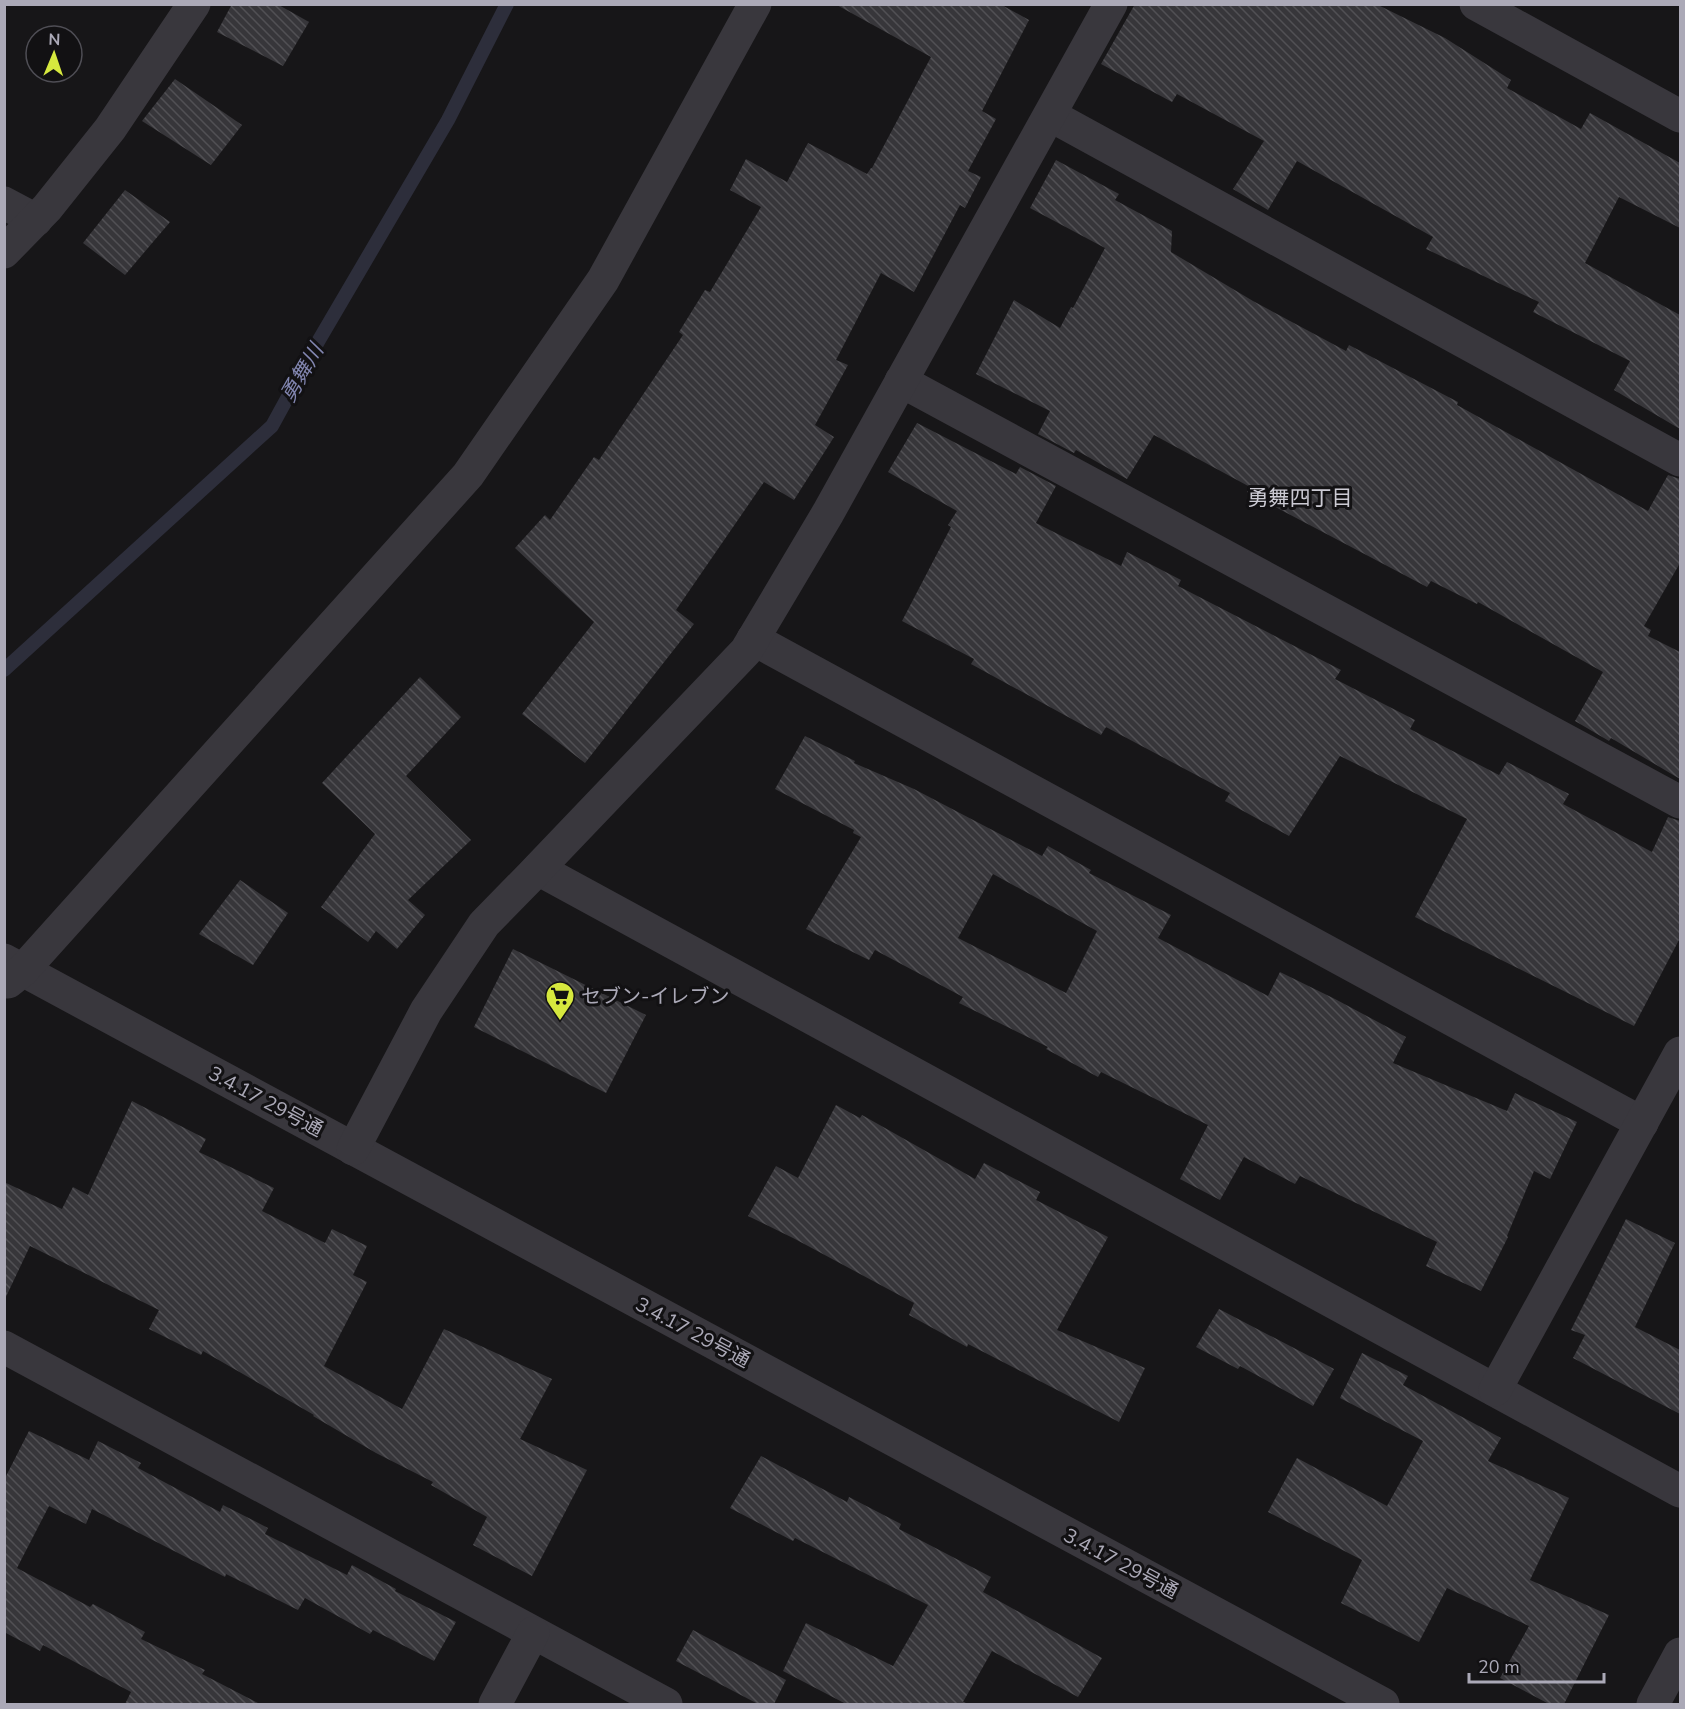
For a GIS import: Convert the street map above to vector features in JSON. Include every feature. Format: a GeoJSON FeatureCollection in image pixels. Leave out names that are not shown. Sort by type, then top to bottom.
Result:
{"type":"FeatureCollection","features":[{"type":"Feature","properties":{"kind":"street"},"geometry":{"type":"LineString","coordinates":[[4,252],[36,220],[110,129],[194,4]]}},
{"type":"Feature","properties":{"kind":"street"},"geometry":{"type":"LineString","coordinates":[[11,972],[468,476],[603,280],[755,4]]}},
{"type":"Feature","properties":{"kind":"street"},"geometry":{"type":"LineString","coordinates":[[353,1149],[426,1011],[484,924],[746,651],[828,513],[1111,4]]}},
{"type":"Feature","properties":{"kind":"street"},"geometry":{"type":"LineString","coordinates":[[1476,4],[1680,116]]}},
{"type":"Feature","properties":{"kind":"street"},"geometry":{"type":"LineString","coordinates":[[1050,115],[1680,460]]}},
{"type":"Feature","properties":{"kind":"street"},"geometry":{"type":"LineString","coordinates":[[4,203],[36,220]]}},
{"type":"Feature","properties":{"kind":"street"},"geometry":{"type":"LineString","coordinates":[[901,381],[1680,802]]}},
{"type":"Feature","properties":{"kind":"street"},"geometry":{"type":"LineString","coordinates":[[753,639],[1642,1123]]}},
{"type":"Feature","properties":{"kind":"street"},"geometry":{"type":"LineString","coordinates":[[538,869],[1680,1491]]}},
{"type":"Feature","properties":{"kind":"street","name":"3.4.17 29号通"},"geometry":{"type":"LineString","coordinates":[[11,972],[353,1149],[1383,1704]]}},
{"type":"Feature","properties":{"kind":"street"},"geometry":{"type":"LineString","coordinates":[[1495,1390],[1680,1053]]}},
{"type":"Feature","properties":{"kind":"street"},"geometry":{"type":"LineString","coordinates":[[4,1347],[666,1704]]}},
{"type":"Feature","properties":{"kind":"street"},"geometry":{"type":"LineString","coordinates":[[495,1704],[533,1633]]}},
{"type":"Feature","properties":{"kind":"street"},"geometry":{"type":"LineString","coordinates":[[1653,1704],[1680,1654]]}},
{"type":"Feature","properties":{"kind":"building"},"geometry":{"type":"Polygon","coordinates":[[[232,4],[277,4],[309,22],[283,66],[217,32],[232,4]]]}},
{"type":"Feature","properties":{"kind":"building"},"geometry":{"type":"Polygon","coordinates":[[[835,4],[1000,4],[1029,20],[982,111],[996,119],[968,171],[981,177],[965,208],[960,205],[914,292],[881,273],[836,360],[848,365],[815,425],[834,437],[794,500],[764,482],[676,610],[694,624],[585,763],[522,714],[594,622],[515,548],[545,515],[550,520],[594,457],[599,460],[683,335],[679,332],[705,290],[710,292],[761,207],[730,190],[746,159],[787,182],[808,143],[867,174],[872,168],[931,57],[835,4]]]}},
{"type":"Feature","properties":{"kind":"building"},"geometry":{"type":"Polygon","coordinates":[[[1135,4],[1376,4],[1445,38],[1511,80],[1507,88],[1581,129],[1590,113],[1680,163],[1680,228],[1619,197],[1585,263],[1680,315],[1680,429],[1614,390],[1630,361],[1533,312],[1539,302],[1426,249],[1433,237],[1297,161],[1268,210],[1233,189],[1264,141],[1177,94],[1172,102],[1101,64],[1135,4]]]}},
{"type":"Feature","properties":{"kind":"building"},"geometry":{"type":"Polygon","coordinates":[[[175,79],[242,125],[211,165],[142,121],[175,79]]]}},
{"type":"Feature","properties":{"kind":"building"},"geometry":{"type":"Polygon","coordinates":[[[1056,160],[1119,194],[1115,200],[1172,231],[1171,252],[1253,301],[1346,351],[1349,345],[1458,402],[1457,405],[1648,511],[1668,475],[1680,479],[1680,563],[1644,626],[1651,630],[1648,636],[1680,652],[1680,779],[1611,738],[1609,741],[1575,721],[1603,672],[1478,602],[1477,604],[1431,581],[1427,587],[1247,492],[1250,487],[1154,435],[1127,479],[1076,450],[1074,453],[1038,434],[1050,411],[976,374],[1014,300],[1060,328],[1105,248],[1030,208],[1056,160]]]}},
{"type":"Feature","properties":{"kind":"building"},"geometry":{"type":"Polygon","coordinates":[[[125,190],[170,222],[125,275],[83,243],[125,190]]]}},
{"type":"Feature","properties":{"kind":"building"},"geometry":{"type":"Polygon","coordinates":[[[917,423],[1016,474],[1020,467],[1056,486],[1036,523],[1121,566],[1127,552],[1181,580],[1178,586],[1341,670],[1335,679],[1415,720],[1410,729],[1499,775],[1507,762],[1569,794],[1563,804],[1652,852],[1668,817],[1680,821],[1680,938],[1634,1026],[1415,917],[1467,819],[1340,756],[1289,836],[1225,801],[1230,793],[1106,727],[1101,735],[971,664],[974,659],[902,621],[957,511],[888,472],[917,423]]]}},
{"type":"Feature","properties":{"kind":"building"},"geometry":{"type":"Polygon","coordinates":[[[420,677],[461,717],[406,776],[471,840],[408,900],[425,915],[397,949],[376,931],[368,942],[321,907],[375,834],[322,783],[420,677]]]}},
{"type":"Feature","properties":{"kind":"building"},"geometry":{"type":"Polygon","coordinates":[[[805,736],[855,761],[854,763],[914,789],[1042,856],[1048,846],[1091,870],[1089,873],[1171,915],[1158,938],[1268,996],[1280,972],[1406,1037],[1393,1063],[1507,1111],[1515,1093],[1577,1122],[1550,1179],[1534,1171],[1508,1237],[1481,1291],[1426,1266],[1437,1242],[1300,1176],[1295,1184],[1244,1157],[1220,1200],[1180,1179],[1208,1125],[1101,1072],[1098,1077],[1046,1049],[1048,1047],[959,1003],[963,997],[875,950],[869,960],[806,929],[861,837],[853,833],[854,830],[775,789],[805,736]],[[993,874],[958,938],[1066,993],[1097,931],[993,874]]]}},
{"type":"Feature","properties":{"kind":"building"},"geometry":{"type":"Polygon","coordinates":[[[240,880],[288,913],[253,965],[199,934],[240,880]]]}},
{"type":"Feature","properties":{"kind":"building","name":"セブン-イレブン"},"geometry":{"type":"Polygon","coordinates":[[[513,949],[646,1015],[606,1093],[474,1027],[513,949]]]}},
{"type":"Feature","properties":{"kind":"building"},"geometry":{"type":"Polygon","coordinates":[[[132,1101],[206,1139],[199,1152],[274,1188],[262,1211],[325,1243],[332,1229],[367,1246],[353,1275],[367,1282],[324,1366],[402,1409],[444,1329],[552,1379],[520,1439],[587,1470],[532,1576],[473,1545],[487,1517],[431,1485],[433,1482],[376,1453],[203,1351],[201,1355],[149,1329],[159,1310],[30,1246],[4,1301],[4,1182],[62,1209],[73,1187],[88,1195],[132,1101]]]}},
{"type":"Feature","properties":{"kind":"building"},"geometry":{"type":"Polygon","coordinates":[[[836,1105],[860,1118],[862,1115],[975,1179],[984,1163],[1040,1192],[1036,1200],[1108,1237],[1057,1330],[1145,1368],[1119,1422],[968,1344],[967,1347],[909,1315],[914,1303],[748,1216],[776,1166],[798,1178],[836,1105]]]}},
{"type":"Feature","properties":{"kind":"building"},"geometry":{"type":"Polygon","coordinates":[[[1626,1219],[1675,1243],[1635,1327],[1680,1350],[1680,1414],[1573,1358],[1585,1335],[1571,1330],[1626,1219]]]}},
{"type":"Feature","properties":{"kind":"building"},"geometry":{"type":"Polygon","coordinates":[[[1219,1309],[1334,1369],[1313,1406],[1240,1366],[1238,1369],[1196,1347],[1219,1309]]]}},
{"type":"Feature","properties":{"kind":"building"},"geometry":{"type":"Polygon","coordinates":[[[1362,1353],[1408,1376],[1403,1385],[1501,1438],[1488,1461],[1569,1498],[1530,1580],[1609,1615],[1564,1704],[1549,1704],[1500,1678],[1529,1626],[1447,1588],[1419,1642],[1341,1603],[1362,1560],[1268,1512],[1297,1458],[1387,1506],[1423,1441],[1340,1398],[1362,1353]]]}},
{"type":"Feature","properties":{"kind":"building"},"geometry":{"type":"Polygon","coordinates":[[[29,1431],[89,1460],[98,1441],[141,1463],[138,1468],[220,1512],[223,1505],[268,1528],[265,1534],[347,1575],[352,1565],[396,1589],[395,1591],[456,1622],[434,1661],[373,1630],[370,1634],[305,1598],[298,1610],[226,1574],[225,1577],[92,1509],[86,1524],[49,1506],[17,1568],[90,1607],[93,1604],[145,1632],[141,1639],[205,1670],[202,1674],[260,1704],[125,1704],[131,1692],[43,1645],[40,1651],[4,1632],[4,1480],[29,1431]]]}},
{"type":"Feature","properties":{"kind":"building"},"geometry":{"type":"Polygon","coordinates":[[[761,1456],[847,1502],[849,1497],[901,1524],[899,1529],[991,1577],[983,1592],[1102,1658],[1078,1697],[992,1651],[963,1702],[969,1704],[846,1704],[783,1671],[806,1623],[893,1666],[928,1605],[795,1538],[793,1541],[730,1508],[761,1456]]]}},
{"type":"Feature","properties":{"kind":"building"},"geometry":{"type":"Polygon","coordinates":[[[693,1630],[786,1680],[774,1704],[758,1704],[676,1661],[693,1630]]]}},
{"type":"Feature","properties":{"kind":"waterway","name":"勇舞川"},"geometry":{"type":"LineString","coordinates":[[4,670],[272,426],[319,340],[448,120],[507,4]]}},
{"type":"Feature","properties":{"kind":"place","name":"セブン-イレブン"},"geometry":{"type":"Point","coordinates":[560,1022]}},
{"type":"Feature","properties":{"kind":"district","name":"勇舞四丁目"},"geometry":{"type":"Point","coordinates":[1300,498]}}]}
